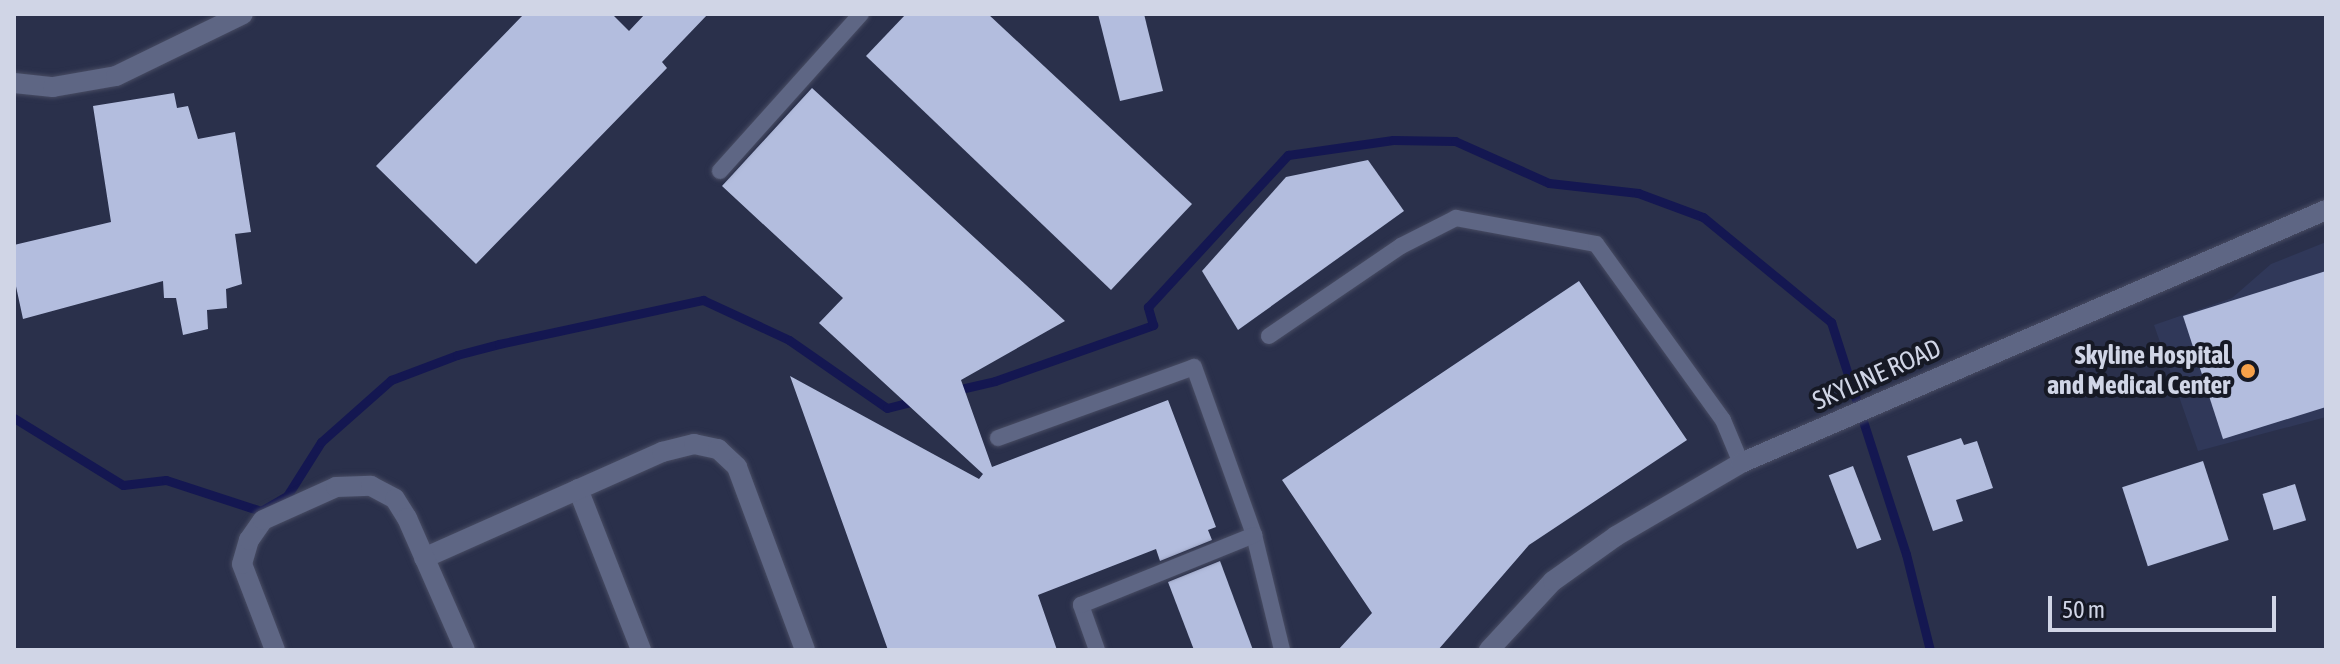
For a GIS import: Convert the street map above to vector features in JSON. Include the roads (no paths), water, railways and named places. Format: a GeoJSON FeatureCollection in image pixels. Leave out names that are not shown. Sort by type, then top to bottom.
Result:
{"type":"FeatureCollection","features":[{"type":"Feature","properties":{"kind":"street"},"geometry":{"type":"LineString","coordinates":[[14,83],[53,87],[116,76],[243,14]]}},
{"type":"Feature","properties":{"kind":"street","name":"SKYLINE ROAD"},"geometry":{"type":"LineString","coordinates":[[1489,650],[1553,581],[1616,536],[1741,463],[2326,210]]}},
{"type":"Feature","properties":{"kind":"street"},"geometry":{"type":"LineString","coordinates":[[424,558],[662,452],[694,444],[718,449],[737,467],[805,650]]}},
{"type":"Feature","properties":{"kind":"street"},"geometry":{"type":"LineString","coordinates":[[275,650],[242,564],[249,540],[263,520],[336,487],[371,486],[395,499],[465,650]]}},
{"type":"Feature","properties":{"kind":"street"},"geometry":{"type":"LineString","coordinates":[[578,489],[641,650]]}},
{"type":"Feature","properties":{"kind":"lane"},"geometry":{"type":"LineString","coordinates":[[720,171],[861,14]]}},
{"type":"Feature","properties":{"kind":"lane"},"geometry":{"type":"LineString","coordinates":[[1269,336],[1401,246],[1456,218],[1596,244],[1723,420],[1741,463]]}},
{"type":"Feature","properties":{"kind":"lane"},"geometry":{"type":"LineString","coordinates":[[998,438],[1194,367],[1254,535],[1282,650]]}},
{"type":"Feature","properties":{"kind":"lane"},"geometry":{"type":"LineString","coordinates":[[1097,650],[1081,605],[1254,535]]}},
{"type":"Feature","properties":{"kind":"waterway"},"geometry":{"type":"LineString","coordinates":[[952,391],[995,381],[1153,325],[1148,307],[1288,155],[1393,140],[1455,141],[1549,183],[1638,193],[1703,217],[1831,322],[1906,554],[1930,650]]}},
{"type":"Feature","properties":{"kind":"waterway"},"geometry":{"type":"LineString","coordinates":[[14,418],[123,485],[166,480],[261,511],[287,496],[321,442],[391,380],[457,355],[499,344],[703,300],[789,340],[887,408],[915,401]]}},
{"type":"Feature","properties":{"kind":"place","name":"Skyline Hospital and Medical Center"},"geometry":{"type":"Point","coordinates":[2248,371]}}]}
